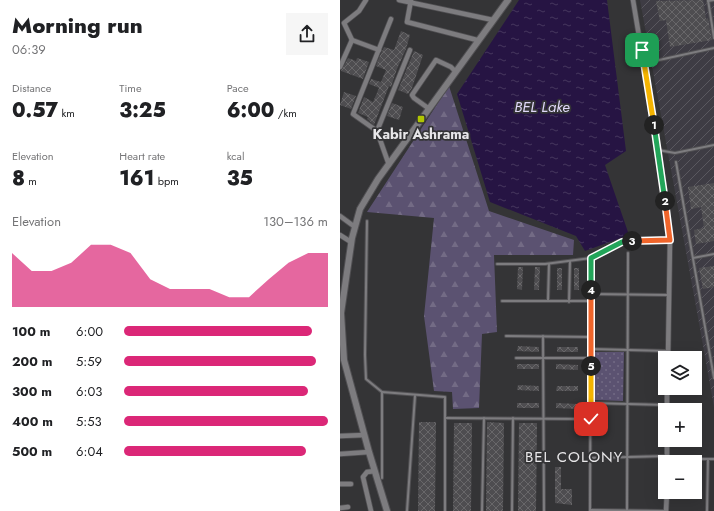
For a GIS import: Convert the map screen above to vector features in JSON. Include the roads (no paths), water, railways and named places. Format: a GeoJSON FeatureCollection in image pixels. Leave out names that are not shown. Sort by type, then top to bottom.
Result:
{"type":"FeatureCollection","features":[{"type":"Feature","properties":{"kind":"street"},"geometry":{"type":"LineString","coordinates":[[366,0],[359,11],[342,23],[352,40],[379,50]]}},
{"type":"Feature","properties":{"kind":"street"},"geometry":{"type":"LineString","coordinates":[[400,0],[411,1],[493,20]]}},
{"type":"Feature","properties":{"kind":"street"},"geometry":{"type":"LineString","coordinates":[[387,511],[342,360],[342,296],[351,242],[360,209],[378,179],[428,108],[508,0]]}},
{"type":"Feature","properties":{"kind":"street"},"geometry":{"type":"LineString","coordinates":[[634,0],[658,150],[670,240],[668,351]]}},
{"type":"Feature","properties":{"kind":"street"},"geometry":{"type":"LineString","coordinates":[[411,1],[407,22],[478,40]]}},
{"type":"Feature","properties":{"kind":"street"},"geometry":{"type":"LineString","coordinates":[[389,165],[377,131],[353,114],[391,19]]}},
{"type":"Feature","properties":{"kind":"street"},"geometry":{"type":"LineString","coordinates":[[340,67],[352,40]]}},
{"type":"Feature","properties":{"kind":"street"},"geometry":{"type":"LineString","coordinates":[[377,131],[410,50]]}},
{"type":"Feature","properties":{"kind":"street"},"geometry":{"type":"LineString","coordinates":[[428,108],[414,98],[412,94],[428,70],[436,60],[451,67],[455,71]]}},
{"type":"Feature","properties":{"kind":"street"},"geometry":{"type":"LineString","coordinates":[[340,216],[355,228]]}},
{"type":"Feature","properties":{"kind":"street"},"geometry":{"type":"LineString","coordinates":[[340,235],[351,242]]}},
{"type":"Feature","properties":{"kind":"street"},"geometry":{"type":"LineString","coordinates":[[340,436],[365,435]]}},
{"type":"Feature","properties":{"kind":"street"},"geometry":{"type":"LineString","coordinates":[[340,454],[369,452]]}},
{"type":"Feature","properties":{"kind":"street"},"geometry":{"type":"LineString","coordinates":[[371,511],[363,477],[367,472],[375,471]]}},
{"type":"Feature","properties":{"kind":"street"},"geometry":{"type":"LineString","coordinates":[[340,484],[351,484]]}},
{"type":"Feature","properties":{"kind":"street"},"geometry":{"type":"LineString","coordinates":[[666,511],[667,499]]}},
{"type":"Feature","properties":{"kind":"street"},"geometry":{"type":"LineString","coordinates":[[340,508],[348,507]]}},
{"type":"Feature","properties":{"kind":"lane"},"geometry":{"type":"LineString","coordinates":[[714,0],[708,1],[714,38]]}},
{"type":"Feature","properties":{"kind":"lane"},"geometry":{"type":"LineString","coordinates":[[659,60],[714,48]]}},
{"type":"Feature","properties":{"kind":"lane"},"geometry":{"type":"LineString","coordinates":[[658,150],[674,152],[714,145]]}},
{"type":"Feature","properties":{"kind":"lane"},"geometry":{"type":"LineString","coordinates":[[676,162],[714,378]]}},
{"type":"Feature","properties":{"kind":"lane"},"geometry":{"type":"LineString","coordinates":[[367,221],[366,379],[382,392],[414,396],[445,397],[445,511]]}},
{"type":"Feature","properties":{"kind":"lane"},"geometry":{"type":"LineString","coordinates":[[497,264],[549,264],[591,258],[622,242],[670,240]]}},
{"type":"Feature","properties":{"kind":"lane"},"geometry":{"type":"LineString","coordinates":[[627,511],[628,253]]}},
{"type":"Feature","properties":{"kind":"lane"},"geometry":{"type":"LineString","coordinates":[[693,258],[714,254]]}},
{"type":"Feature","properties":{"kind":"lane"},"geometry":{"type":"LineString","coordinates":[[591,258],[590,510],[666,511]]}},
{"type":"Feature","properties":{"kind":"lane"},"geometry":{"type":"LineString","coordinates":[[569,302],[570,261]]}},
{"type":"Feature","properties":{"kind":"lane"},"geometry":{"type":"LineString","coordinates":[[548,301],[549,264]]}},
{"type":"Feature","properties":{"kind":"lane"},"geometry":{"type":"LineString","coordinates":[[591,294],[669,295]]}},
{"type":"Feature","properties":{"kind":"lane"},"geometry":{"type":"LineString","coordinates":[[502,301],[591,302]]}},
{"type":"Feature","properties":{"kind":"lane"},"geometry":{"type":"LineString","coordinates":[[506,336],[591,337]]}},
{"type":"Feature","properties":{"kind":"lane"},"geometry":{"type":"LineString","coordinates":[[543,336],[544,511]]}},
{"type":"Feature","properties":{"kind":"lane"},"geometry":{"type":"LineString","coordinates":[[591,348],[668,351]]}},
{"type":"Feature","properties":{"kind":"lane"},"geometry":{"type":"LineString","coordinates":[[516,358],[591,358]]}},
{"type":"Feature","properties":{"kind":"lane"},"geometry":{"type":"LineString","coordinates":[[382,392],[382,478]]}},
{"type":"Feature","properties":{"kind":"lane"},"geometry":{"type":"LineString","coordinates":[[408,511],[414,396]]}},
{"type":"Feature","properties":{"kind":"lane"},"geometry":{"type":"LineString","coordinates":[[591,403],[658,406]]}},
{"type":"Feature","properties":{"kind":"lane"},"geometry":{"type":"LineString","coordinates":[[445,418],[591,419]]}},
{"type":"Feature","properties":{"kind":"lane"},"geometry":{"type":"LineString","coordinates":[[482,511],[484,418]]}},
{"type":"Feature","properties":{"kind":"lane"},"geometry":{"type":"LineString","coordinates":[[512,511],[513,418]]}},
{"type":"Feature","properties":{"kind":"lane"},"geometry":{"type":"LineString","coordinates":[[591,458],[658,456]]}},
{"type":"Feature","properties":{"kind":"lane"},"geometry":{"type":"LineString","coordinates":[[702,459],[714,459]]}},
{"type":"Feature","properties":{"kind":"lane"},"geometry":{"type":"LineString","coordinates":[[707,511],[708,459]]}},
{"type":"Feature","properties":{"kind":"water","name":"BEL Lake"},"geometry":{"type":"Polygon","coordinates":[[[519,0],[607,0],[626,151],[605,165],[629,235],[585,251],[576,236],[490,202],[457,94],[519,0]]]}},
{"type":"Feature","properties":{"kind":"place","name":"Kabir Ashrama"},"geometry":{"type":"Point","coordinates":[421,119]}},
{"type":"Feature","properties":{"kind":"district","name":"BEL COLONY"},"geometry":{"type":"Point","coordinates":[574,457]}}]}
